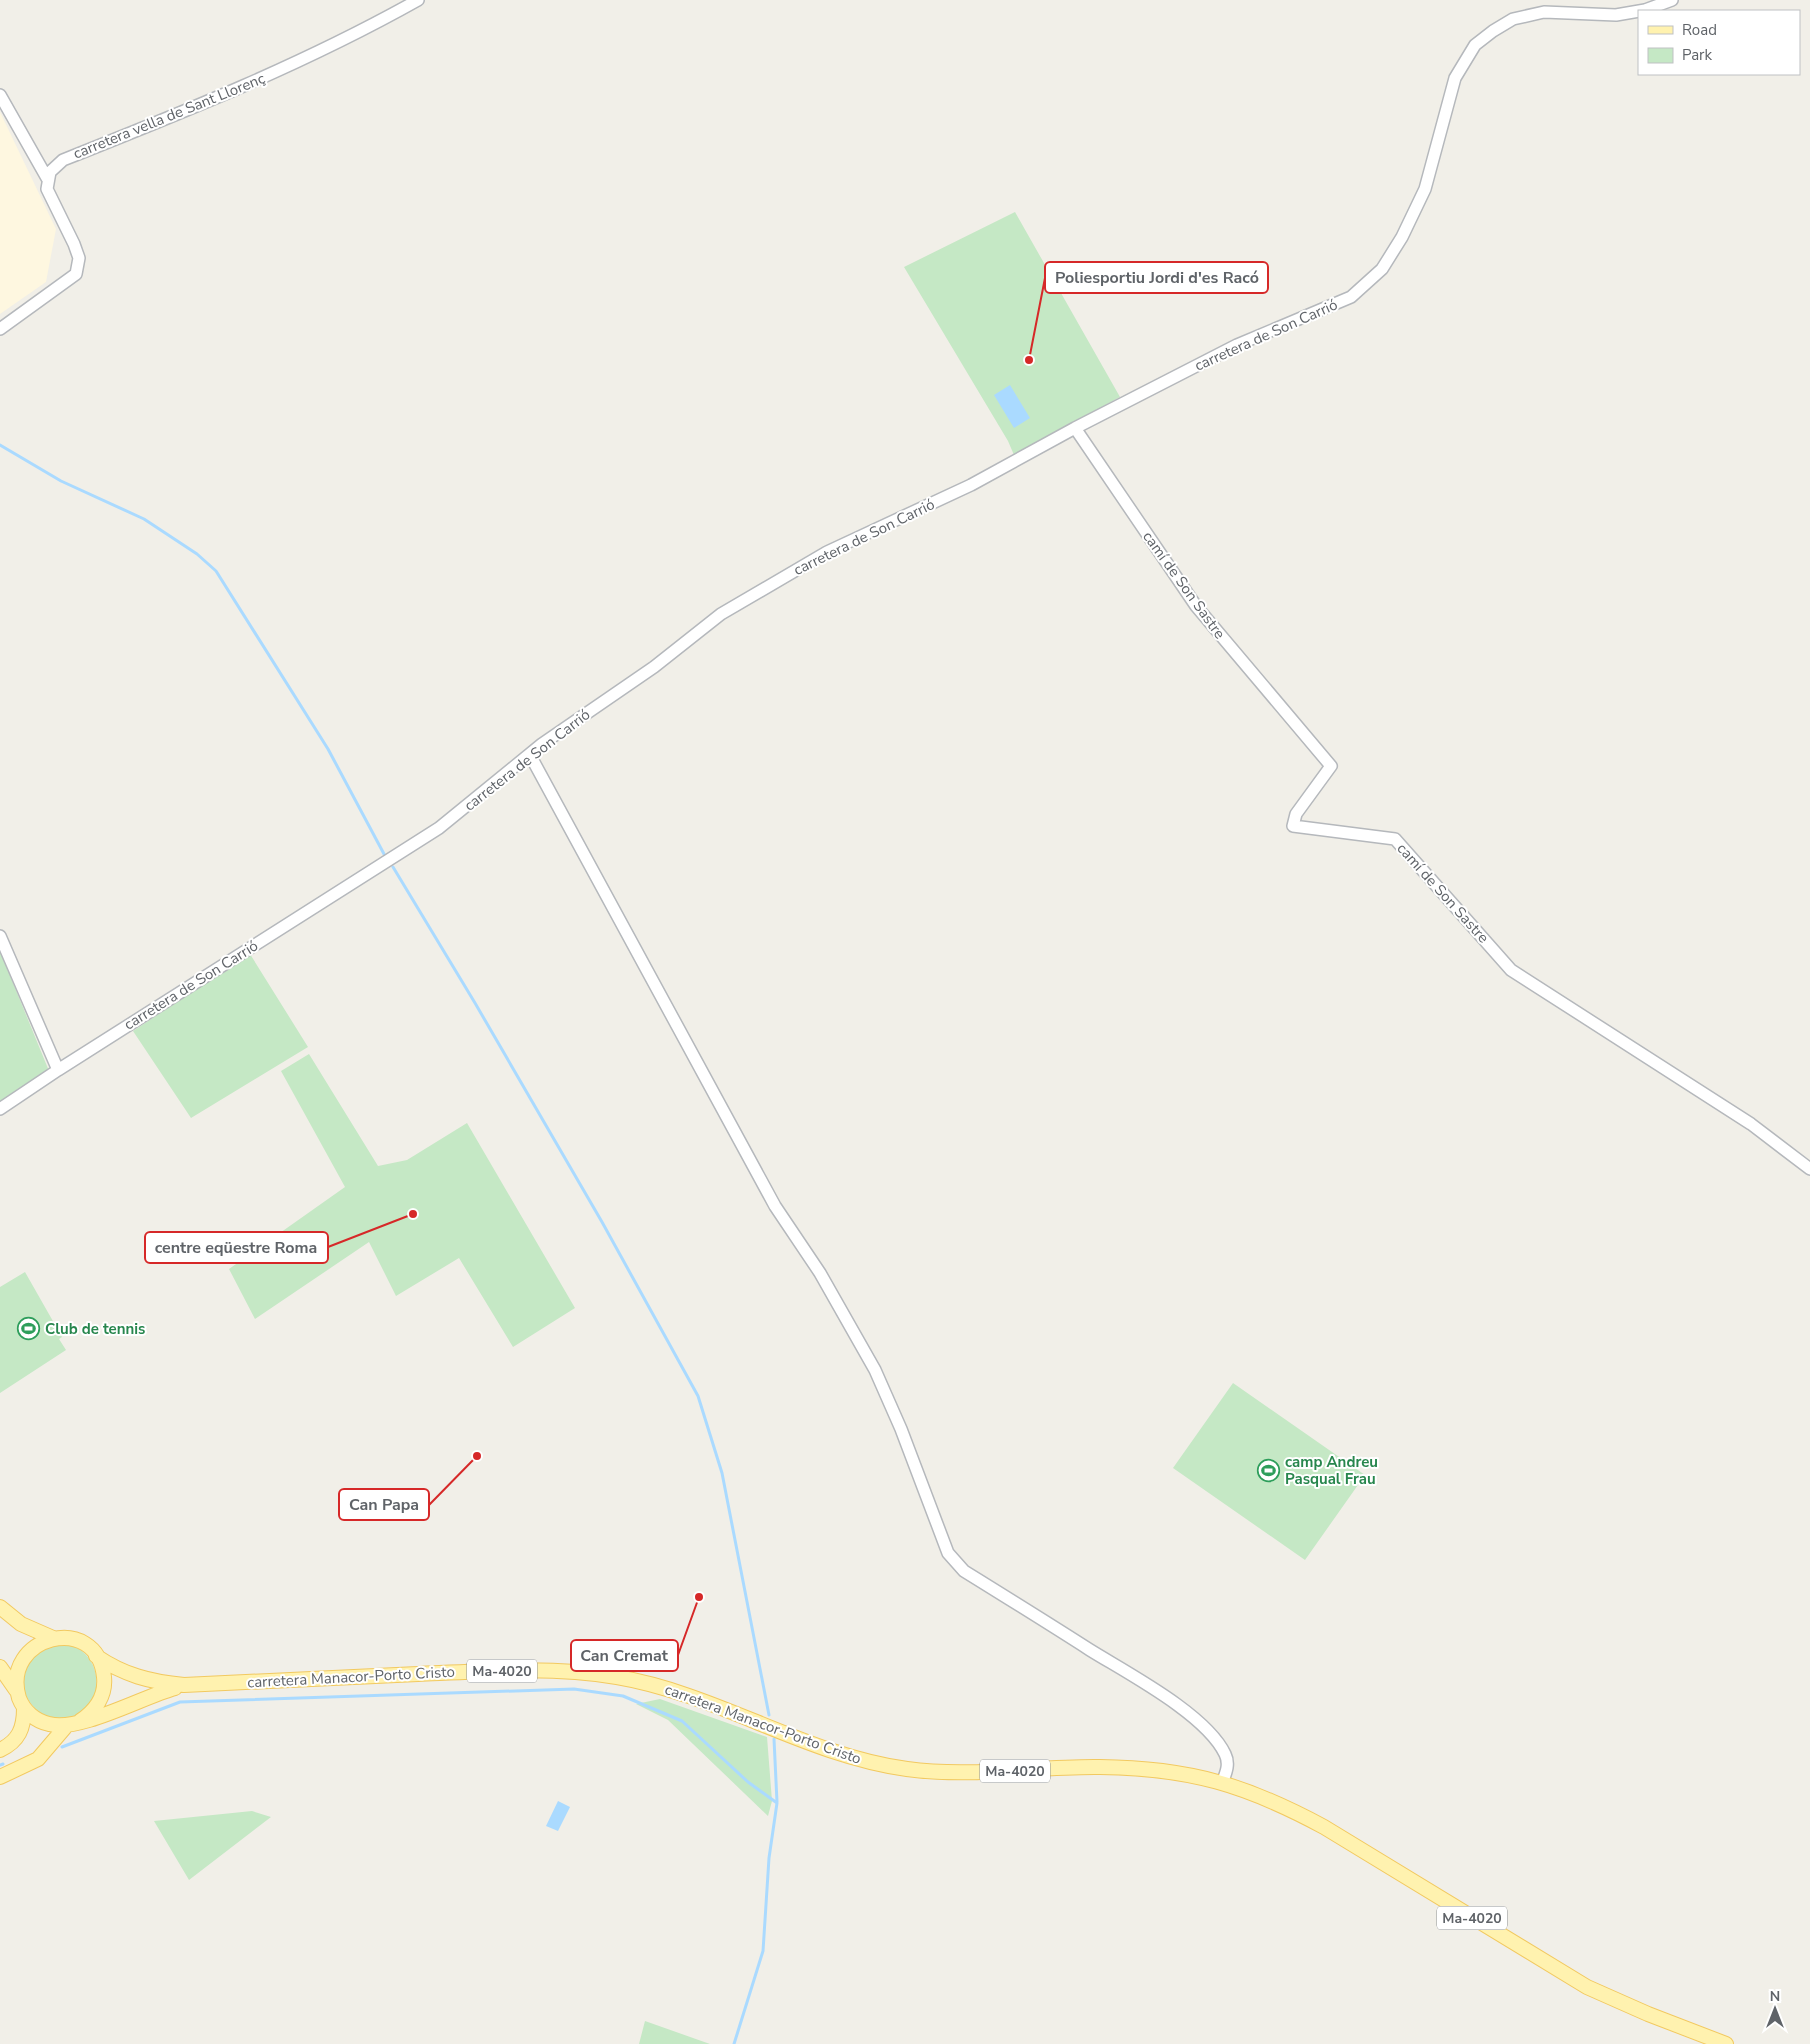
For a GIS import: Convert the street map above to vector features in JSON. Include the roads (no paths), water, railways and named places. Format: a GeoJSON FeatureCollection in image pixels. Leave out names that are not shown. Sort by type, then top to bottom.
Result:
{"type":"FeatureCollection","features":[{"type":"Feature","properties":{"kind":"main road"},"geometry":{"type":"LineString","coordinates":[[0,1607],[21,1624],[53,1638]]}},
{"type":"Feature","properties":{"kind":"main road"},"geometry":{"type":"LineString","coordinates":[[16,1690],[16,1674],[21,1659],[38,1643],[53,1638]]}},
{"type":"Feature","properties":{"kind":"main road","name":"Ma-4020"},"geometry":{"type":"LineString","coordinates":[[53,1638],[77,1641],[96,1656],[136,1678],[184,1685]]}},
{"type":"Feature","properties":{"kind":"main road"},"geometry":{"type":"LineString","coordinates":[[0,1777],[38,1759],[73,1723],[93,1711],[104,1688],[103,1671],[96,1656]]}},
{"type":"Feature","properties":{"kind":"main road"},"geometry":{"type":"LineString","coordinates":[[0,1667],[16,1690],[24,1708],[23,1728],[20,1735],[0,1750]]}},
{"type":"Feature","properties":{"kind":"main road","name":"carretera Manacor-Porto Cristo"},"geometry":{"type":"LineString","coordinates":[[184,1685],[449,1672],[544,1670],[581,1672],[618,1677],[675,1692],[809,1744],[882,1765],[942,1772],[993,1772],[1098,1767],[1147,1769],[1192,1774],[1246,1790],[1282,1805],[1324,1828],[1587,1987],[1648,2014],[1726,2044]]}},
{"type":"Feature","properties":{"kind":"main road","name":"Ma-4020"},"geometry":{"type":"LineString","coordinates":[[24,1708],[38,1720],[48,1724],[73,1723],[99,1717],[143,1698],[184,1685]]}},
{"type":"Feature","properties":{"kind":"street","name":"carretera vella de Sant Llorenç"},"geometry":{"type":"LineString","coordinates":[[48,178],[50,172],[63,160],[220,98],[376,24],[418,0]]}},
{"type":"Feature","properties":{"kind":"street","name":"carretera de Son Carrió"},"geometry":{"type":"LineString","coordinates":[[1645,10],[1672,0]]}},
{"type":"Feature","properties":{"kind":"street","name":"carretera de Son Carrió"},"geometry":{"type":"LineString","coordinates":[[0,1109],[58,1070],[439,828],[530,755],[654,667],[721,614],[827,552],[971,485],[1075,428],[1237,344],[1335,306],[1351,297],[1382,269],[1402,237],[1425,189],[1455,78],[1475,45],[1513,19],[1544,12],[1616,15],[1638,11]]}},
{"type":"Feature","properties":{"kind":"street"},"geometry":{"type":"LineString","coordinates":[[0,95],[48,178],[47,189],[79,258],[76,274],[0,329]]}},
{"type":"Feature","properties":{"kind":"street","name":"camí de Son Sastre"},"geometry":{"type":"LineString","coordinates":[[1075,428],[1196,606],[1330,766],[1296,814],[1292,826],[1395,839],[1511,970],[1751,1124],[1810,1169]]}},
{"type":"Feature","properties":{"kind":"street"},"geometry":{"type":"LineString","coordinates":[[530,755],[775,1206],[820,1273],[875,1370],[901,1429],[948,1554],[964,1571],[1172,1702],[1210,1732],[1225,1754],[1228,1766],[1222,1783]]}},
{"type":"Feature","properties":{"kind":"street"},"geometry":{"type":"LineString","coordinates":[[0,937],[58,1070]]}},
{"type":"Feature","properties":{"kind":"water"},"geometry":{"type":"Polygon","coordinates":[[[1010,385],[1030,418],[1014,428],[994,395],[1010,385]]]}},
{"type":"Feature","properties":{"kind":"water"},"geometry":{"type":"Polygon","coordinates":[[[558,1801],[570,1807],[558,1831],[546,1826],[558,1801]]]}},
{"type":"Feature","properties":{"kind":"waterway"},"geometry":{"type":"LineString","coordinates":[[0,445],[61,481],[144,519],[197,554],[216,571],[328,749],[384,854]]}},
{"type":"Feature","properties":{"kind":"waterway"},"geometry":{"type":"LineString","coordinates":[[393,867],[475,1003],[602,1222],[698,1396],[722,1473],[769,1715]]}},
{"type":"Feature","properties":{"kind":"waterway"},"geometry":{"type":"LineString","coordinates":[[62,1747],[180,1702],[574,1689],[623,1696],[682,1721],[748,1782],[777,1803],[769,1858],[763,1951],[734,2044]]}},
{"type":"Feature","properties":{"kind":"waterway"},"geometry":{"type":"LineString","coordinates":[[774,1739],[777,1802]]}},
{"type":"Feature","properties":{"kind":"place","name":"Poliesportiu Jordi d'es Racó"},"geometry":{"type":"Point","coordinates":[1029,360]}},
{"type":"Feature","properties":{"kind":"place","name":"centre eqüestre Roma"},"geometry":{"type":"Point","coordinates":[413,1214]}},
{"type":"Feature","properties":{"kind":"place","name":"Club de tennis"},"geometry":{"type":"Point","coordinates":[29,1329]}},
{"type":"Feature","properties":{"kind":"place","name":"Can Papa"},"geometry":{"type":"Point","coordinates":[477,1456]}},
{"type":"Feature","properties":{"kind":"place","name":"camp Andreu Pasqual Frau"},"geometry":{"type":"Point","coordinates":[1269,1471]}},
{"type":"Feature","properties":{"kind":"place","name":"Can Cremat"},"geometry":{"type":"Point","coordinates":[699,1597]}}]}
